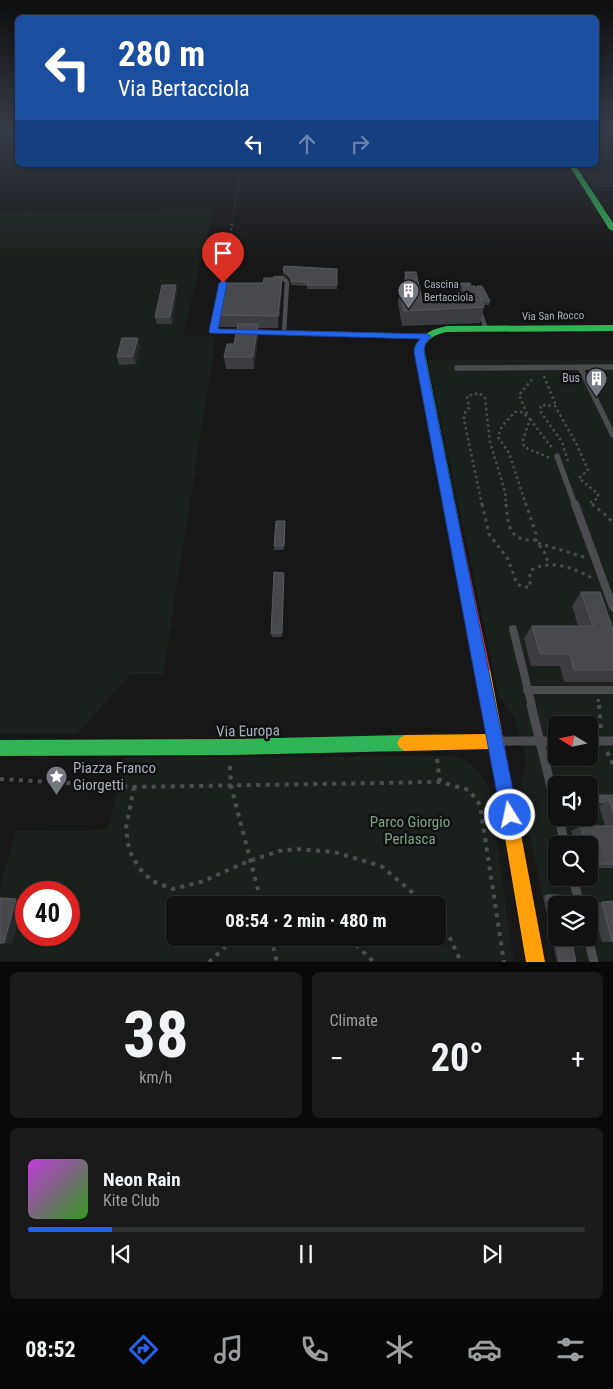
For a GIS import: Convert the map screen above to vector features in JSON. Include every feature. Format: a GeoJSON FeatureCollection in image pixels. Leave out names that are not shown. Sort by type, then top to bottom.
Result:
{"type":"FeatureCollection","features":[{"type":"Feature","properties":{"kind":"street"},"geometry":{"type":"LineString","coordinates":[[577,173],[613,229]]}},
{"type":"Feature","properties":{"kind":"street","name":"Via San Rocco"},"geometry":{"type":"LineString","coordinates":[[427,336],[447,329],[613,328]]}},
{"type":"Feature","properties":{"kind":"street"},"geometry":{"type":"LineString","coordinates":[[427,336],[420,344],[419,352],[496,741],[536,962]]}},
{"type":"Feature","properties":{"kind":"street","name":"Via Europa"},"geometry":{"type":"LineString","coordinates":[[0,748],[229,747],[496,741]]}},
{"type":"Feature","properties":{"kind":"lane"},"geometry":{"type":"LineString","coordinates":[[275,278],[284,278],[287,282],[284,333]]}},
{"type":"Feature","properties":{"kind":"lane"},"geometry":{"type":"LineString","coordinates":[[223,283],[214,331],[427,336]]}},
{"type":"Feature","properties":{"kind":"lane"},"geometry":{"type":"LineString","coordinates":[[437,286],[472,290],[474,297],[443,297]]}},
{"type":"Feature","properties":{"kind":"lane"},"geometry":{"type":"LineString","coordinates":[[477,305],[490,329]]}},
{"type":"Feature","properties":{"kind":"lane"},"geometry":{"type":"LineString","coordinates":[[457,368],[613,367]]}},
{"type":"Feature","properties":{"kind":"lane"},"geometry":{"type":"LineString","coordinates":[[580,368],[613,435]]}},
{"type":"Feature","properties":{"kind":"lane"},"geometry":{"type":"LineString","coordinates":[[557,456],[613,607]]}},
{"type":"Feature","properties":{"kind":"lane"},"geometry":{"type":"LineString","coordinates":[[513,629],[549,776]]}},
{"type":"Feature","properties":{"kind":"lane"},"geometry":{"type":"LineString","coordinates":[[528,690],[613,690]]}},
{"type":"Feature","properties":{"kind":"lane"},"geometry":{"type":"LineString","coordinates":[[496,741],[548,741]]}},
{"type":"Feature","properties":{"kind":"lane"},"geometry":{"type":"LineString","coordinates":[[598,741],[613,741]]}},
{"type":"Feature","properties":{"kind":"lane"},"geometry":{"type":"LineString","coordinates":[[598,799],[613,799]]}},
{"type":"Feature","properties":{"kind":"lane"},"geometry":{"type":"LineString","coordinates":[[590,946],[594,962]]}},
{"type":"Feature","properties":{"kind":"path"},"geometry":{"type":"LineString","coordinates":[[223,283],[240,173]]}},
{"type":"Feature","properties":{"kind":"path"},"geometry":{"type":"LineString","coordinates":[[543,368],[545,381],[556,407]]}},
{"type":"Feature","properties":{"kind":"path"},"geometry":{"type":"LineString","coordinates":[[543,368],[519,395],[528,416],[557,456]]}},
{"type":"Feature","properties":{"kind":"path"},"geometry":{"type":"LineString","coordinates":[[547,565],[547,556],[536,538],[532,541],[524,541],[512,532],[508,522],[505,492],[490,442],[485,398],[479,393],[469,394],[467,396],[469,408],[464,414],[464,420],[489,534],[508,559],[517,584],[530,587],[530,571],[535,567],[547,565],[577,571],[604,582]]}},
{"type":"Feature","properties":{"kind":"path"},"geometry":{"type":"LineString","coordinates":[[538,543],[596,560]]}},
{"type":"Feature","properties":{"kind":"path"},"geometry":{"type":"LineString","coordinates":[[597,690],[602,741]]}},
{"type":"Feature","properties":{"kind":"path"},"geometry":{"type":"LineString","coordinates":[[435,743],[440,782]]}},
{"type":"Feature","properties":{"kind":"path"},"geometry":{"type":"LineString","coordinates":[[229,747],[231,786],[260,896]]}},
{"type":"Feature","properties":{"kind":"path"},"geometry":{"type":"LineString","coordinates":[[0,779],[134,786],[440,782],[469,790],[480,805],[504,962]]}},
{"type":"Feature","properties":{"kind":"path"},"geometry":{"type":"LineString","coordinates":[[134,786],[126,828],[129,850],[139,868],[152,881],[172,889],[201,882],[279,851],[296,849],[334,852],[381,866],[417,896]]}},
{"type":"Feature","properties":{"kind":"path"},"geometry":{"type":"LineString","coordinates":[[446,933],[461,962]]}},
{"type":"Feature","properties":{"kind":"path"},"geometry":{"type":"LineString","coordinates":[[209,962],[226,946]]}},
{"type":"Feature","properties":{"kind":"path"},"geometry":{"type":"LineString","coordinates":[[273,946],[277,962]]}},
{"type":"Feature","properties":{"kind":"path"},"geometry":{"type":"LineString","coordinates":[[357,946],[374,962]]}},
{"type":"Feature","properties":{"kind":"green space"},"geometry":{"type":"Polygon","coordinates":[[[585,173],[613,173],[613,187],[594,187],[585,173]]]}},
{"type":"Feature","properties":{"kind":"green space"},"geometry":{"type":"Polygon","coordinates":[[[214,210],[183,335],[216,337],[163,674],[131,674],[77,734],[0,734],[0,211],[214,210]]]}},
{"type":"Feature","properties":{"kind":"green space"},"geometry":{"type":"Polygon","coordinates":[[[428,360],[613,360],[613,961],[557,961],[554,946],[598,946],[598,896],[548,896],[548,920],[519,788],[527,761],[515,720],[499,697],[428,360]]]}},
{"type":"Feature","properties":{"kind":"green space","name":"Parco Giorgio Perlasca"},"geometry":{"type":"Polygon","coordinates":[[[456,757],[469,762],[478,771],[489,789],[514,961],[0,961],[0,887],[16,831],[108,830],[124,758],[456,757]]]}},
{"type":"Feature","properties":{"kind":"building"},"geometry":{"type":"Polygon","coordinates":[[[284,266],[337,269],[337,285],[307,285],[308,282],[291,281],[290,276],[283,270],[284,266]]]}},
{"type":"Feature","properties":{"kind":"building"},"geometry":{"type":"Polygon","coordinates":[[[405,272],[416,272],[422,300],[467,300],[463,286],[475,286],[484,307],[404,311],[400,288],[408,288],[405,272]]]}},
{"type":"Feature","properties":{"kind":"building"},"geometry":{"type":"Polygon","coordinates":[[[264,278],[282,278],[278,316],[217,315],[225,283],[263,283],[264,278]]]}},
{"type":"Feature","properties":{"kind":"building"},"geometry":{"type":"Polygon","coordinates":[[[458,283],[470,283],[471,285],[459,285],[458,283]]]}},
{"type":"Feature","properties":{"kind":"building"},"geometry":{"type":"Polygon","coordinates":[[[162,285],[176,285],[170,317],[155,317],[162,285]]]}},
{"type":"Feature","properties":{"kind":"building"},"geometry":{"type":"Polygon","coordinates":[[[477,286],[482,286],[490,301],[483,301],[477,286]]]}},
{"type":"Feature","properties":{"kind":"building"},"geometry":{"type":"Polygon","coordinates":[[[238,324],[258,324],[253,357],[224,357],[227,344],[234,344],[238,324]]]}},
{"type":"Feature","properties":{"kind":"building"},"geometry":{"type":"Polygon","coordinates":[[[122,338],[138,338],[133,356],[117,357],[122,338]]]}},
{"type":"Feature","properties":{"kind":"building"},"geometry":{"type":"Polygon","coordinates":[[[276,521],[285,521],[284,546],[274,546],[276,521]]]}},
{"type":"Feature","properties":{"kind":"building"},"geometry":{"type":"Polygon","coordinates":[[[274,572],[284,573],[282,633],[271,633],[274,572]]]}},
{"type":"Feature","properties":{"kind":"building"},"geometry":{"type":"Polygon","coordinates":[[[581,592],[600,592],[613,629],[613,670],[574,670],[570,654],[540,654],[532,626],[593,626],[581,592]]]}},
{"type":"Feature","properties":{"kind":"building"},"geometry":{"type":"Polygon","coordinates":[[[609,800],[613,800],[613,812],[609,800]]]}},
{"type":"Feature","properties":{"kind":"building"},"geometry":{"type":"Polygon","coordinates":[[[581,826],[613,826],[613,864],[598,864],[598,836],[584,836],[581,826]]]}},
{"type":"Feature","properties":{"kind":"building"},"geometry":{"type":"Polygon","coordinates":[[[546,895],[561,895],[548,896],[548,905],[546,895]]]}},
{"type":"Feature","properties":{"kind":"building"},"geometry":{"type":"Polygon","coordinates":[[[0,898],[15,899],[4,943],[0,943],[0,898]]]}},
{"type":"Feature","properties":{"kind":"building"},"geometry":{"type":"Polygon","coordinates":[[[613,901],[613,941],[612,941],[602,902],[613,901]]]}},
{"type":"Feature","properties":{"kind":"building"},"geometry":{"type":"Polygon","coordinates":[[[557,946],[573,946],[576,962],[560,962],[557,946]]]}},
{"type":"Feature","properties":{"kind":"traffic: fast"},"geometry":{"type":"LineString","coordinates":[[577,173],[613,229]]}},
{"type":"Feature","properties":{"kind":"traffic: fast"},"geometry":{"type":"LineString","coordinates":[[454,527],[419,348],[424,340],[434,332],[447,329],[613,328]]}},
{"type":"Feature","properties":{"kind":"traffic: fast"},"geometry":{"type":"LineString","coordinates":[[0,748],[229,747],[405,743]]}},
{"type":"Feature","properties":{"kind":"traffic: slow"},"geometry":{"type":"LineString","coordinates":[[483,669],[536,962]]}},
{"type":"Feature","properties":{"kind":"traffic: slow"},"geometry":{"type":"LineString","coordinates":[[405,743],[497,741]]}},
{"type":"Feature","properties":{"kind":"traffic: jam"},"geometry":{"type":"LineString","coordinates":[[454,527],[483,669]]}},
{"type":"Feature","properties":{"kind":"place","name":"Cascina Bertacciola"},"geometry":{"type":"Point","coordinates":[408,309]}},
{"type":"Feature","properties":{"kind":"place","name":"Bus"},"geometry":{"type":"Point","coordinates":[596,397]}},
{"type":"Feature","properties":{"kind":"place","name":"Piazza Franco Giorgetti"},"geometry":{"type":"Point","coordinates":[57,796]}},
{"type":"Feature","properties":{"kind":"route"},"geometry":{"type":"LineString","coordinates":[[223,283],[214,331],[427,336],[420,344],[419,352],[510,815]]}}]}
